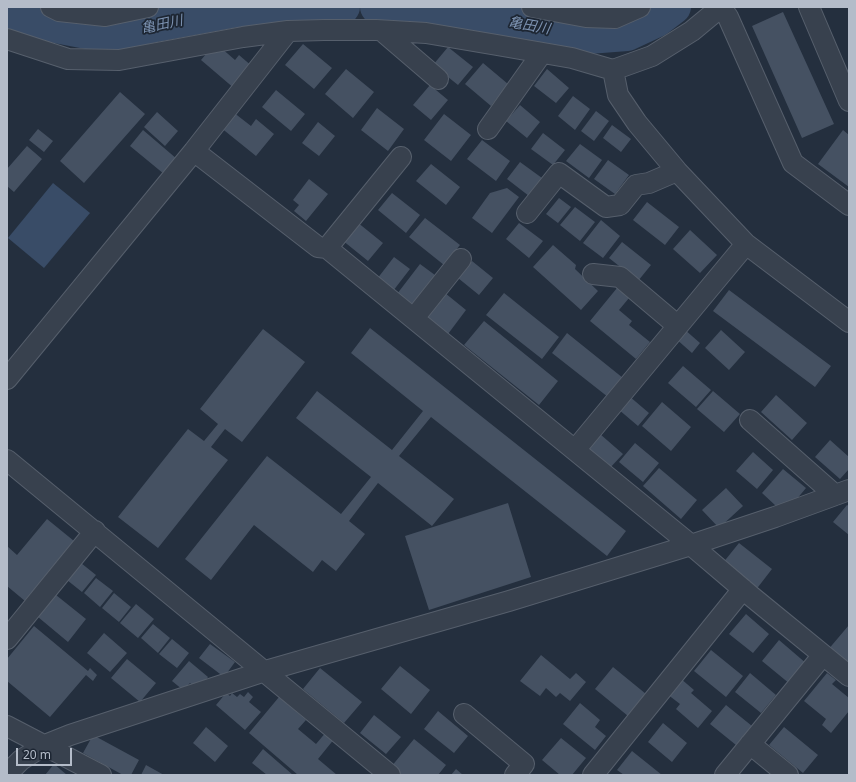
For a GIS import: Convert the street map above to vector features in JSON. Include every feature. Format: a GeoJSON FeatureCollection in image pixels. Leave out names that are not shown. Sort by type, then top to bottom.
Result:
{"type":"FeatureCollection","features":[{"type":"Feature","properties":{"kind":"street"},"geometry":{"type":"LineString","coordinates":[[51,7],[59,11],[105,16],[148,7]]}},
{"type":"Feature","properties":{"kind":"street"},"geometry":{"type":"LineString","coordinates":[[532,7],[586,17],[615,18],[640,7]]}},
{"type":"Feature","properties":{"kind":"street"},"geometry":{"type":"LineString","coordinates":[[7,39],[68,59],[119,60],[243,37],[288,31],[324,30],[426,33],[572,58],[612,70],[652,56],[692,31],[721,7],[728,17],[793,163],[849,205]]}},
{"type":"Feature","properties":{"kind":"street"},"geometry":{"type":"LineString","coordinates":[[809,7],[849,101]]}},
{"type":"Feature","properties":{"kind":"street"},"geometry":{"type":"LineString","coordinates":[[7,379],[194,151],[288,31]]}},
{"type":"Feature","properties":{"kind":"street"},"geometry":{"type":"LineString","coordinates":[[382,31],[438,79]]}},
{"type":"Feature","properties":{"kind":"street"},"geometry":{"type":"LineString","coordinates":[[488,129],[542,53]]}},
{"type":"Feature","properties":{"kind":"street"},"geometry":{"type":"LineString","coordinates":[[612,70],[618,95],[636,123],[677,171],[746,244],[849,322]]}},
{"type":"Feature","properties":{"kind":"street"},"geometry":{"type":"LineString","coordinates":[[194,151],[318,247],[327,248],[849,676]]}},
{"type":"Feature","properties":{"kind":"street"},"geometry":{"type":"LineString","coordinates":[[327,248],[401,157]]}},
{"type":"Feature","properties":{"kind":"street"},"geometry":{"type":"LineString","coordinates":[[527,213],[559,173],[606,207],[620,205],[636,185],[648,183],[677,171]]}},
{"type":"Feature","properties":{"kind":"street"},"geometry":{"type":"LineString","coordinates":[[575,450],[746,244]]}},
{"type":"Feature","properties":{"kind":"street"},"geometry":{"type":"LineString","coordinates":[[414,318],[461,259]]}},
{"type":"Feature","properties":{"kind":"street"},"geometry":{"type":"LineString","coordinates":[[593,274],[620,277],[678,326]]}},
{"type":"Feature","properties":{"kind":"street"},"geometry":{"type":"LineString","coordinates":[[750,420],[845,491]]}},
{"type":"Feature","properties":{"kind":"street"},"geometry":{"type":"LineString","coordinates":[[7,460],[390,775]]}},
{"type":"Feature","properties":{"kind":"street"},"geometry":{"type":"LineString","coordinates":[[7,774],[21,760],[45,745],[70,735],[265,671],[509,601],[691,545],[775,517],[845,491]]}},
{"type":"Feature","properties":{"kind":"street"},"geometry":{"type":"LineString","coordinates":[[7,639],[94,531]]}},
{"type":"Feature","properties":{"kind":"street"},"geometry":{"type":"LineString","coordinates":[[593,775],[743,589]]}},
{"type":"Feature","properties":{"kind":"street"},"geometry":{"type":"LineString","coordinates":[[725,775],[823,655]]}},
{"type":"Feature","properties":{"kind":"street"},"geometry":{"type":"LineString","coordinates":[[464,714],[524,764],[515,775]]}},
{"type":"Feature","properties":{"kind":"street"},"geometry":{"type":"LineString","coordinates":[[7,726],[101,775]]}},
{"type":"Feature","properties":{"kind":"street"},"geometry":{"type":"LineString","coordinates":[[750,744],[788,775]]}},
{"type":"Feature","properties":{"kind":"water"},"geometry":{"type":"Polygon","coordinates":[[[53,183],[90,213],[44,268],[8,238],[53,183]]]}},
{"type":"Feature","properties":{"kind":"building"},"geometry":{"type":"Polygon","coordinates":[[[783,12],[834,124],[802,138],[752,26],[783,12]]]}},
{"type":"Feature","properties":{"kind":"building"},"geometry":{"type":"Polygon","coordinates":[[[303,44],[332,68],[314,89],[285,65],[303,44]]]}},
{"type":"Feature","properties":{"kind":"building"},"geometry":{"type":"Polygon","coordinates":[[[212,47],[220,47],[235,60],[239,55],[253,67],[235,89],[201,60],[212,47]]]}},
{"type":"Feature","properties":{"kind":"building"},"geometry":{"type":"Polygon","coordinates":[[[448,47],[473,67],[458,85],[433,65],[448,47]]]}},
{"type":"Feature","properties":{"kind":"building"},"geometry":{"type":"Polygon","coordinates":[[[483,63],[508,84],[491,106],[465,84],[483,63]]]}},
{"type":"Feature","properties":{"kind":"building"},"geometry":{"type":"Polygon","coordinates":[[[346,69],[374,92],[353,118],[325,94],[346,69]]]}},
{"type":"Feature","properties":{"kind":"building"},"geometry":{"type":"Polygon","coordinates":[[[547,69],[569,88],[556,103],[534,86],[547,69]]]}},
{"type":"Feature","properties":{"kind":"building"},"geometry":{"type":"Polygon","coordinates":[[[430,85],[448,100],[431,120],[413,105],[430,85]]]}},
{"type":"Feature","properties":{"kind":"building"},"geometry":{"type":"Polygon","coordinates":[[[276,90],[305,114],[291,131],[262,107],[276,90]]]}},
{"type":"Feature","properties":{"kind":"building"},"geometry":{"type":"Polygon","coordinates":[[[120,92],[145,114],[84,183],[60,161],[120,92]]]}},
{"type":"Feature","properties":{"kind":"building"},"geometry":{"type":"Polygon","coordinates":[[[573,96],[590,109],[575,130],[558,116],[573,96]]]}},
{"type":"Feature","properties":{"kind":"building"},"geometry":{"type":"Polygon","coordinates":[[[520,105],[540,122],[527,138],[506,121],[520,105]]]}},
{"type":"Feature","properties":{"kind":"building"},"geometry":{"type":"Polygon","coordinates":[[[377,108],[404,129],[388,151],[361,130],[377,108]]]}},
{"type":"Feature","properties":{"kind":"building"},"geometry":{"type":"Polygon","coordinates":[[[596,111],[609,121],[594,141],[581,131],[596,111]]]}},
{"type":"Feature","properties":{"kind":"building"},"geometry":{"type":"Polygon","coordinates":[[[157,112],[178,131],[165,146],[144,127],[157,112]]]}},
{"type":"Feature","properties":{"kind":"building"},"geometry":{"type":"Polygon","coordinates":[[[233,112],[251,126],[256,119],[274,134],[256,156],[220,127],[233,112]]]}},
{"type":"Feature","properties":{"kind":"building"},"geometry":{"type":"Polygon","coordinates":[[[444,114],[471,135],[451,161],[424,140],[444,114]]]}},
{"type":"Feature","properties":{"kind":"building"},"geometry":{"type":"Polygon","coordinates":[[[318,122],[335,136],[319,156],[302,143],[318,122]]]}},
{"type":"Feature","properties":{"kind":"building"},"geometry":{"type":"Polygon","coordinates":[[[612,125],[631,139],[621,152],[603,138],[612,125]]]}},
{"type":"Feature","properties":{"kind":"building"},"geometry":{"type":"Polygon","coordinates":[[[38,129],[53,141],[44,152],[29,140],[38,129]]]}},
{"type":"Feature","properties":{"kind":"building"},"geometry":{"type":"Polygon","coordinates":[[[143,130],[177,159],[164,174],[130,146],[143,130]]]}},
{"type":"Feature","properties":{"kind":"building"},"geometry":{"type":"Polygon","coordinates":[[[843,130],[849,135],[849,187],[818,164],[843,130]]]}},
{"type":"Feature","properties":{"kind":"building"},"geometry":{"type":"Polygon","coordinates":[[[543,133],[565,150],[553,165],[531,149],[543,133]]]}},
{"type":"Feature","properties":{"kind":"building"},"geometry":{"type":"Polygon","coordinates":[[[482,140],[510,161],[496,181],[467,159],[482,140]]]}},
{"type":"Feature","properties":{"kind":"building"},"geometry":{"type":"Polygon","coordinates":[[[580,144],[602,160],[589,178],[566,161],[580,144]]]}},
{"type":"Feature","properties":{"kind":"building"},"geometry":{"type":"Polygon","coordinates":[[[27,146],[42,159],[14,192],[7,186],[7,169],[27,146]]]}},
{"type":"Feature","properties":{"kind":"building"},"geometry":{"type":"Polygon","coordinates":[[[608,160],[629,175],[615,194],[594,179],[608,160]]]}},
{"type":"Feature","properties":{"kind":"building"},"geometry":{"type":"Polygon","coordinates":[[[520,162],[542,178],[529,196],[507,179],[520,162]]]}},
{"type":"Feature","properties":{"kind":"building"},"geometry":{"type":"Polygon","coordinates":[[[431,164],[460,187],[446,205],[416,181],[431,164]]]}},
{"type":"Feature","properties":{"kind":"building"},"geometry":{"type":"Polygon","coordinates":[[[309,179],[328,194],[306,221],[294,211],[299,205],[293,200],[309,179]]]}},
{"type":"Feature","properties":{"kind":"building"},"geometry":{"type":"Polygon","coordinates":[[[507,188],[519,197],[492,233],[472,218],[490,193],[507,188]]]}},
{"type":"Feature","properties":{"kind":"building"},"geometry":{"type":"Polygon","coordinates":[[[392,193],[420,215],[406,233],[378,210],[392,193]]]}},
{"type":"Feature","properties":{"kind":"building"},"geometry":{"type":"Polygon","coordinates":[[[559,198],[571,207],[558,223],[546,214],[559,198]]]}},
{"type":"Feature","properties":{"kind":"building"},"geometry":{"type":"Polygon","coordinates":[[[647,202],[679,227],[665,245],[633,220],[647,202]]]}},
{"type":"Feature","properties":{"kind":"building"},"geometry":{"type":"Polygon","coordinates":[[[575,207],[595,222],[580,241],[560,225],[575,207]]]}},
{"type":"Feature","properties":{"kind":"building"},"geometry":{"type":"Polygon","coordinates":[[[425,218],[460,245],[444,265],[409,237],[425,218]]]}},
{"type":"Feature","properties":{"kind":"building"},"geometry":{"type":"Polygon","coordinates":[[[601,220],[620,236],[603,258],[583,243],[601,220]]]}},
{"type":"Feature","properties":{"kind":"building"},"geometry":{"type":"Polygon","coordinates":[[[357,222],[383,243],[368,261],[342,240],[357,222]]]}},
{"type":"Feature","properties":{"kind":"building"},"geometry":{"type":"Polygon","coordinates":[[[519,223],[543,241],[529,258],[506,239],[519,223]]]}},
{"type":"Feature","properties":{"kind":"building"},"geometry":{"type":"Polygon","coordinates":[[[690,230],[717,255],[700,273],[673,249],[690,230]]]}},
{"type":"Feature","properties":{"kind":"building"},"geometry":{"type":"Polygon","coordinates":[[[622,242],[651,265],[638,281],[609,258],[622,242]]]}},
{"type":"Feature","properties":{"kind":"building"},"geometry":{"type":"Polygon","coordinates":[[[553,245],[576,265],[575,269],[598,291],[581,310],[533,267],[553,245]]]}},
{"type":"Feature","properties":{"kind":"building"},"geometry":{"type":"Polygon","coordinates":[[[394,257],[410,269],[393,291],[377,279],[394,257]]]}},
{"type":"Feature","properties":{"kind":"building"},"geometry":{"type":"Polygon","coordinates":[[[472,261],[493,278],[479,295],[458,278],[472,261]]]}},
{"type":"Feature","properties":{"kind":"building"},"geometry":{"type":"Polygon","coordinates":[[[420,264],[439,278],[415,308],[397,294],[420,264]]]}},
{"type":"Feature","properties":{"kind":"building"},"geometry":{"type":"Polygon","coordinates":[[[617,288],[629,298],[619,310],[632,321],[629,325],[650,342],[636,359],[590,321],[617,288]]]}},
{"type":"Feature","properties":{"kind":"building"},"geometry":{"type":"Polygon","coordinates":[[[729,290],[831,366],[815,387],[713,311],[729,290]]]}},
{"type":"Feature","properties":{"kind":"building"},"geometry":{"type":"Polygon","coordinates":[[[445,293],[466,310],[448,334],[426,317],[445,293]]]}},
{"type":"Feature","properties":{"kind":"building"},"geometry":{"type":"Polygon","coordinates":[[[504,293],[559,337],[542,359],[486,315],[504,293]]]}},
{"type":"Feature","properties":{"kind":"building"},"geometry":{"type":"Polygon","coordinates":[[[484,321],[558,381],[539,405],[464,345],[484,321]]]}},
{"type":"Feature","properties":{"kind":"building"},"geometry":{"type":"Polygon","coordinates":[[[370,328],[626,531],[607,556],[431,417],[399,456],[454,499],[432,526],[378,483],[349,521],[365,534],[336,571],[322,560],[313,572],[254,525],[211,580],[185,559],[267,456],[341,514],[371,477],[296,418],[317,391],[392,450],[423,411],[351,353],[370,328]]]}},
{"type":"Feature","properties":{"kind":"building"},"geometry":{"type":"Polygon","coordinates":[[[263,329],[305,362],[242,442],[225,429],[211,447],[228,460],[158,548],[118,517],[188,429],[204,441],[218,424],[200,409],[263,329]]]}},
{"type":"Feature","properties":{"kind":"building"},"geometry":{"type":"Polygon","coordinates":[[[684,329],[700,343],[692,353],[675,338],[684,329]]]}},
{"type":"Feature","properties":{"kind":"building"},"geometry":{"type":"Polygon","coordinates":[[[721,330],[745,352],[729,370],[705,348],[721,330]]]}},
{"type":"Feature","properties":{"kind":"building"},"geometry":{"type":"Polygon","coordinates":[[[567,333],[623,378],[608,397],[552,353],[567,333]]]}},
{"type":"Feature","properties":{"kind":"building"},"geometry":{"type":"Polygon","coordinates":[[[683,366],[711,390],[696,407],[668,383],[683,366]]]}},
{"type":"Feature","properties":{"kind":"building"},"geometry":{"type":"Polygon","coordinates":[[[713,391],[740,414],[724,432],[697,409],[713,391]]]}},
{"type":"Feature","properties":{"kind":"building"},"geometry":{"type":"Polygon","coordinates":[[[776,395],[807,423],[792,440],[761,412],[776,395]]]}},
{"type":"Feature","properties":{"kind":"building"},"geometry":{"type":"Polygon","coordinates":[[[629,396],[649,413],[638,426],[618,409],[629,396]]]}},
{"type":"Feature","properties":{"kind":"building"},"geometry":{"type":"Polygon","coordinates":[[[662,402],[691,427],[671,451],[642,426],[662,402]]]}},
{"type":"Feature","properties":{"kind":"building"},"geometry":{"type":"Polygon","coordinates":[[[600,434],[623,454],[608,470],[586,451],[600,434]]]}},
{"type":"Feature","properties":{"kind":"building"},"geometry":{"type":"Polygon","coordinates":[[[830,440],[849,457],[849,469],[840,479],[815,457],[830,440]]]}},
{"type":"Feature","properties":{"kind":"building"},"geometry":{"type":"Polygon","coordinates":[[[635,443],[659,463],[643,482],[619,462],[635,443]]]}},
{"type":"Feature","properties":{"kind":"building"},"geometry":{"type":"Polygon","coordinates":[[[753,452],[773,470],[757,489],[736,471],[753,452]]]}},
{"type":"Feature","properties":{"kind":"building"},"geometry":{"type":"Polygon","coordinates":[[[659,468],[697,500],[681,519],[643,486],[659,468]]]}},
{"type":"Feature","properties":{"kind":"building"},"geometry":{"type":"Polygon","coordinates":[[[783,469],[806,488],[796,500],[776,506],[762,493],[783,469]]]}},
{"type":"Feature","properties":{"kind":"building"},"geometry":{"type":"Polygon","coordinates":[[[726,488],[743,506],[719,528],[702,510],[726,488]]]}},
{"type":"Feature","properties":{"kind":"building"},"geometry":{"type":"Polygon","coordinates":[[[508,503],[531,577],[429,610],[405,536],[508,503]]]}},
{"type":"Feature","properties":{"kind":"building"},"geometry":{"type":"Polygon","coordinates":[[[847,505],[849,506],[849,535],[833,522],[847,505]]]}},
{"type":"Feature","properties":{"kind":"building"},"geometry":{"type":"Polygon","coordinates":[[[47,519],[74,541],[25,601],[7,586],[7,546],[17,555],[47,519]]]}},
{"type":"Feature","properties":{"kind":"building"},"geometry":{"type":"Polygon","coordinates":[[[739,543],[772,569],[755,591],[722,564],[739,543]]]}},
{"type":"Feature","properties":{"kind":"building"},"geometry":{"type":"Polygon","coordinates":[[[81,563],[96,575],[82,592],[67,580],[81,563]]]}},
{"type":"Feature","properties":{"kind":"building"},"geometry":{"type":"Polygon","coordinates":[[[96,578],[113,591],[100,607],[84,593],[96,578]]]}},
{"type":"Feature","properties":{"kind":"building"},"geometry":{"type":"Polygon","coordinates":[[[114,593],[131,607],[119,622],[102,608],[114,593]]]}},
{"type":"Feature","properties":{"kind":"building"},"geometry":{"type":"Polygon","coordinates":[[[56,595],[86,619],[68,642],[38,617],[56,595]]]}},
{"type":"Feature","properties":{"kind":"building"},"geometry":{"type":"Polygon","coordinates":[[[136,604],[154,619],[138,638],[120,623],[136,604]]]}},
{"type":"Feature","properties":{"kind":"building"},"geometry":{"type":"Polygon","coordinates":[[[746,614],[769,634],[753,653],[729,634],[746,614]]]}},
{"type":"Feature","properties":{"kind":"building"},"geometry":{"type":"Polygon","coordinates":[[[153,624],[170,638],[158,653],[141,638],[153,624]]]}},
{"type":"Feature","properties":{"kind":"building"},"geometry":{"type":"Polygon","coordinates":[[[849,625],[849,661],[845,666],[827,651],[849,625]]]}},
{"type":"Feature","properties":{"kind":"building"},"geometry":{"type":"Polygon","coordinates":[[[34,626],[88,671],[90,668],[97,675],[93,681],[86,675],[50,717],[7,681],[7,659],[34,626]]]}},
{"type":"Feature","properties":{"kind":"building"},"geometry":{"type":"Polygon","coordinates":[[[104,633],[127,653],[110,672],[87,653],[104,633]]]}},
{"type":"Feature","properties":{"kind":"building"},"geometry":{"type":"Polygon","coordinates":[[[172,639],[189,653],[177,668],[159,654],[172,639]]]}},
{"type":"Feature","properties":{"kind":"building"},"geometry":{"type":"Polygon","coordinates":[[[779,640],[807,664],[790,684],[762,661],[779,640]]]}},
{"type":"Feature","properties":{"kind":"building"},"geometry":{"type":"Polygon","coordinates":[[[210,644],[235,662],[224,677],[199,658],[210,644]]]}},
{"type":"Feature","properties":{"kind":"building"},"geometry":{"type":"Polygon","coordinates":[[[711,650],[743,676],[726,697],[694,671],[711,650]]]}},
{"type":"Feature","properties":{"kind":"building"},"geometry":{"type":"Polygon","coordinates":[[[541,655],[570,679],[576,673],[586,682],[570,701],[560,693],[556,697],[546,688],[540,696],[520,681],[541,655]]]}},
{"type":"Feature","properties":{"kind":"building"},"geometry":{"type":"Polygon","coordinates":[[[127,659],[156,683],[140,702],[111,678],[127,659]]]}},
{"type":"Feature","properties":{"kind":"building"},"geometry":{"type":"Polygon","coordinates":[[[189,661],[208,677],[203,684],[194,686],[190,683],[183,690],[172,681],[189,661]]]}},
{"type":"Feature","properties":{"kind":"building"},"geometry":{"type":"Polygon","coordinates":[[[400,666],[430,690],[411,714],[381,689],[400,666]]]}},
{"type":"Feature","properties":{"kind":"building"},"geometry":{"type":"Polygon","coordinates":[[[613,667],[646,694],[628,716],[595,689],[613,667]]]}},
{"type":"Feature","properties":{"kind":"building"},"geometry":{"type":"Polygon","coordinates":[[[320,668],[362,702],[344,723],[303,689],[320,668]]]}},
{"type":"Feature","properties":{"kind":"building"},"geometry":{"type":"Polygon","coordinates":[[[750,673],[776,695],[761,713],[735,692],[750,673]]]}},
{"type":"Feature","properties":{"kind":"building"},"geometry":{"type":"Polygon","coordinates":[[[827,673],[836,680],[832,684],[849,698],[849,711],[831,733],[822,725],[826,719],[804,701],[827,673]]]}},
{"type":"Feature","properties":{"kind":"building"},"geometry":{"type":"Polygon","coordinates":[[[680,678],[694,690],[691,693],[712,711],[698,728],[676,709],[680,704],[667,694],[680,678]]]}},
{"type":"Feature","properties":{"kind":"building"},"geometry":{"type":"Polygon","coordinates":[[[248,692],[253,697],[249,702],[261,712],[245,730],[216,705],[226,693],[230,696],[232,693],[237,697],[240,694],[244,697],[248,692]]]}},
{"type":"Feature","properties":{"kind":"building"},"geometry":{"type":"Polygon","coordinates":[[[279,697],[306,720],[298,729],[316,744],[327,731],[335,738],[318,759],[337,775],[298,775],[249,733],[279,697]]]}},
{"type":"Feature","properties":{"kind":"building"},"geometry":{"type":"Polygon","coordinates":[[[580,703],[600,720],[595,727],[606,736],[595,750],[563,724],[580,703]]]}},
{"type":"Feature","properties":{"kind":"building"},"geometry":{"type":"Polygon","coordinates":[[[726,705],[752,726],[736,745],[710,724],[726,705]]]}},
{"type":"Feature","properties":{"kind":"building"},"geometry":{"type":"Polygon","coordinates":[[[438,711],[468,736],[454,753],[424,729],[438,711]]]}},
{"type":"Feature","properties":{"kind":"building"},"geometry":{"type":"Polygon","coordinates":[[[374,715],[401,737],[386,754],[360,733],[374,715]]]}},
{"type":"Feature","properties":{"kind":"building"},"geometry":{"type":"Polygon","coordinates":[[[663,723],[687,743],[672,762],[648,742],[663,723]]]}},
{"type":"Feature","properties":{"kind":"building"},"geometry":{"type":"Polygon","coordinates":[[[206,727],[228,746],[215,762],[193,743],[206,727]]]}},
{"type":"Feature","properties":{"kind":"building"},"geometry":{"type":"Polygon","coordinates":[[[784,727],[818,755],[803,773],[769,745],[784,727]]]}},
{"type":"Feature","properties":{"kind":"building"},"geometry":{"type":"Polygon","coordinates":[[[93,735],[139,760],[131,775],[123,775],[83,753],[93,735]]]}},
{"type":"Feature","properties":{"kind":"building"},"geometry":{"type":"Polygon","coordinates":[[[561,738],[586,758],[572,775],[560,775],[542,760],[561,738]]]}},
{"type":"Feature","properties":{"kind":"building"},"geometry":{"type":"Polygon","coordinates":[[[414,739],[446,765],[438,775],[401,775],[391,767],[414,739]]]}},
{"type":"Feature","properties":{"kind":"building"},"geometry":{"type":"Polygon","coordinates":[[[263,749],[293,775],[267,775],[252,763],[263,749]]]}},
{"type":"Feature","properties":{"kind":"building"},"geometry":{"type":"Polygon","coordinates":[[[632,751],[662,775],[624,775],[617,770],[632,751]]]}},
{"type":"Feature","properties":{"kind":"building"},"geometry":{"type":"Polygon","coordinates":[[[54,764],[67,775],[45,775],[54,764]]]}},
{"type":"Feature","properties":{"kind":"building"},"geometry":{"type":"Polygon","coordinates":[[[146,765],[164,775],[141,775],[146,765]]]}},
{"type":"Feature","properties":{"kind":"building"},"geometry":{"type":"Polygon","coordinates":[[[456,769],[463,775],[451,775],[456,769]]]}},
{"type":"Feature","properties":{"kind":"waterway","name":"亀田川"},"geometry":{"type":"LineString","coordinates":[[7,13],[40,23],[108,36],[156,25],[237,10],[343,7]]}},
{"type":"Feature","properties":{"kind":"waterway","name":"亀田川"},"geometry":{"type":"LineString","coordinates":[[377,7],[408,8],[466,14],[588,37],[627,34],[657,20],[674,7]]}}]}
